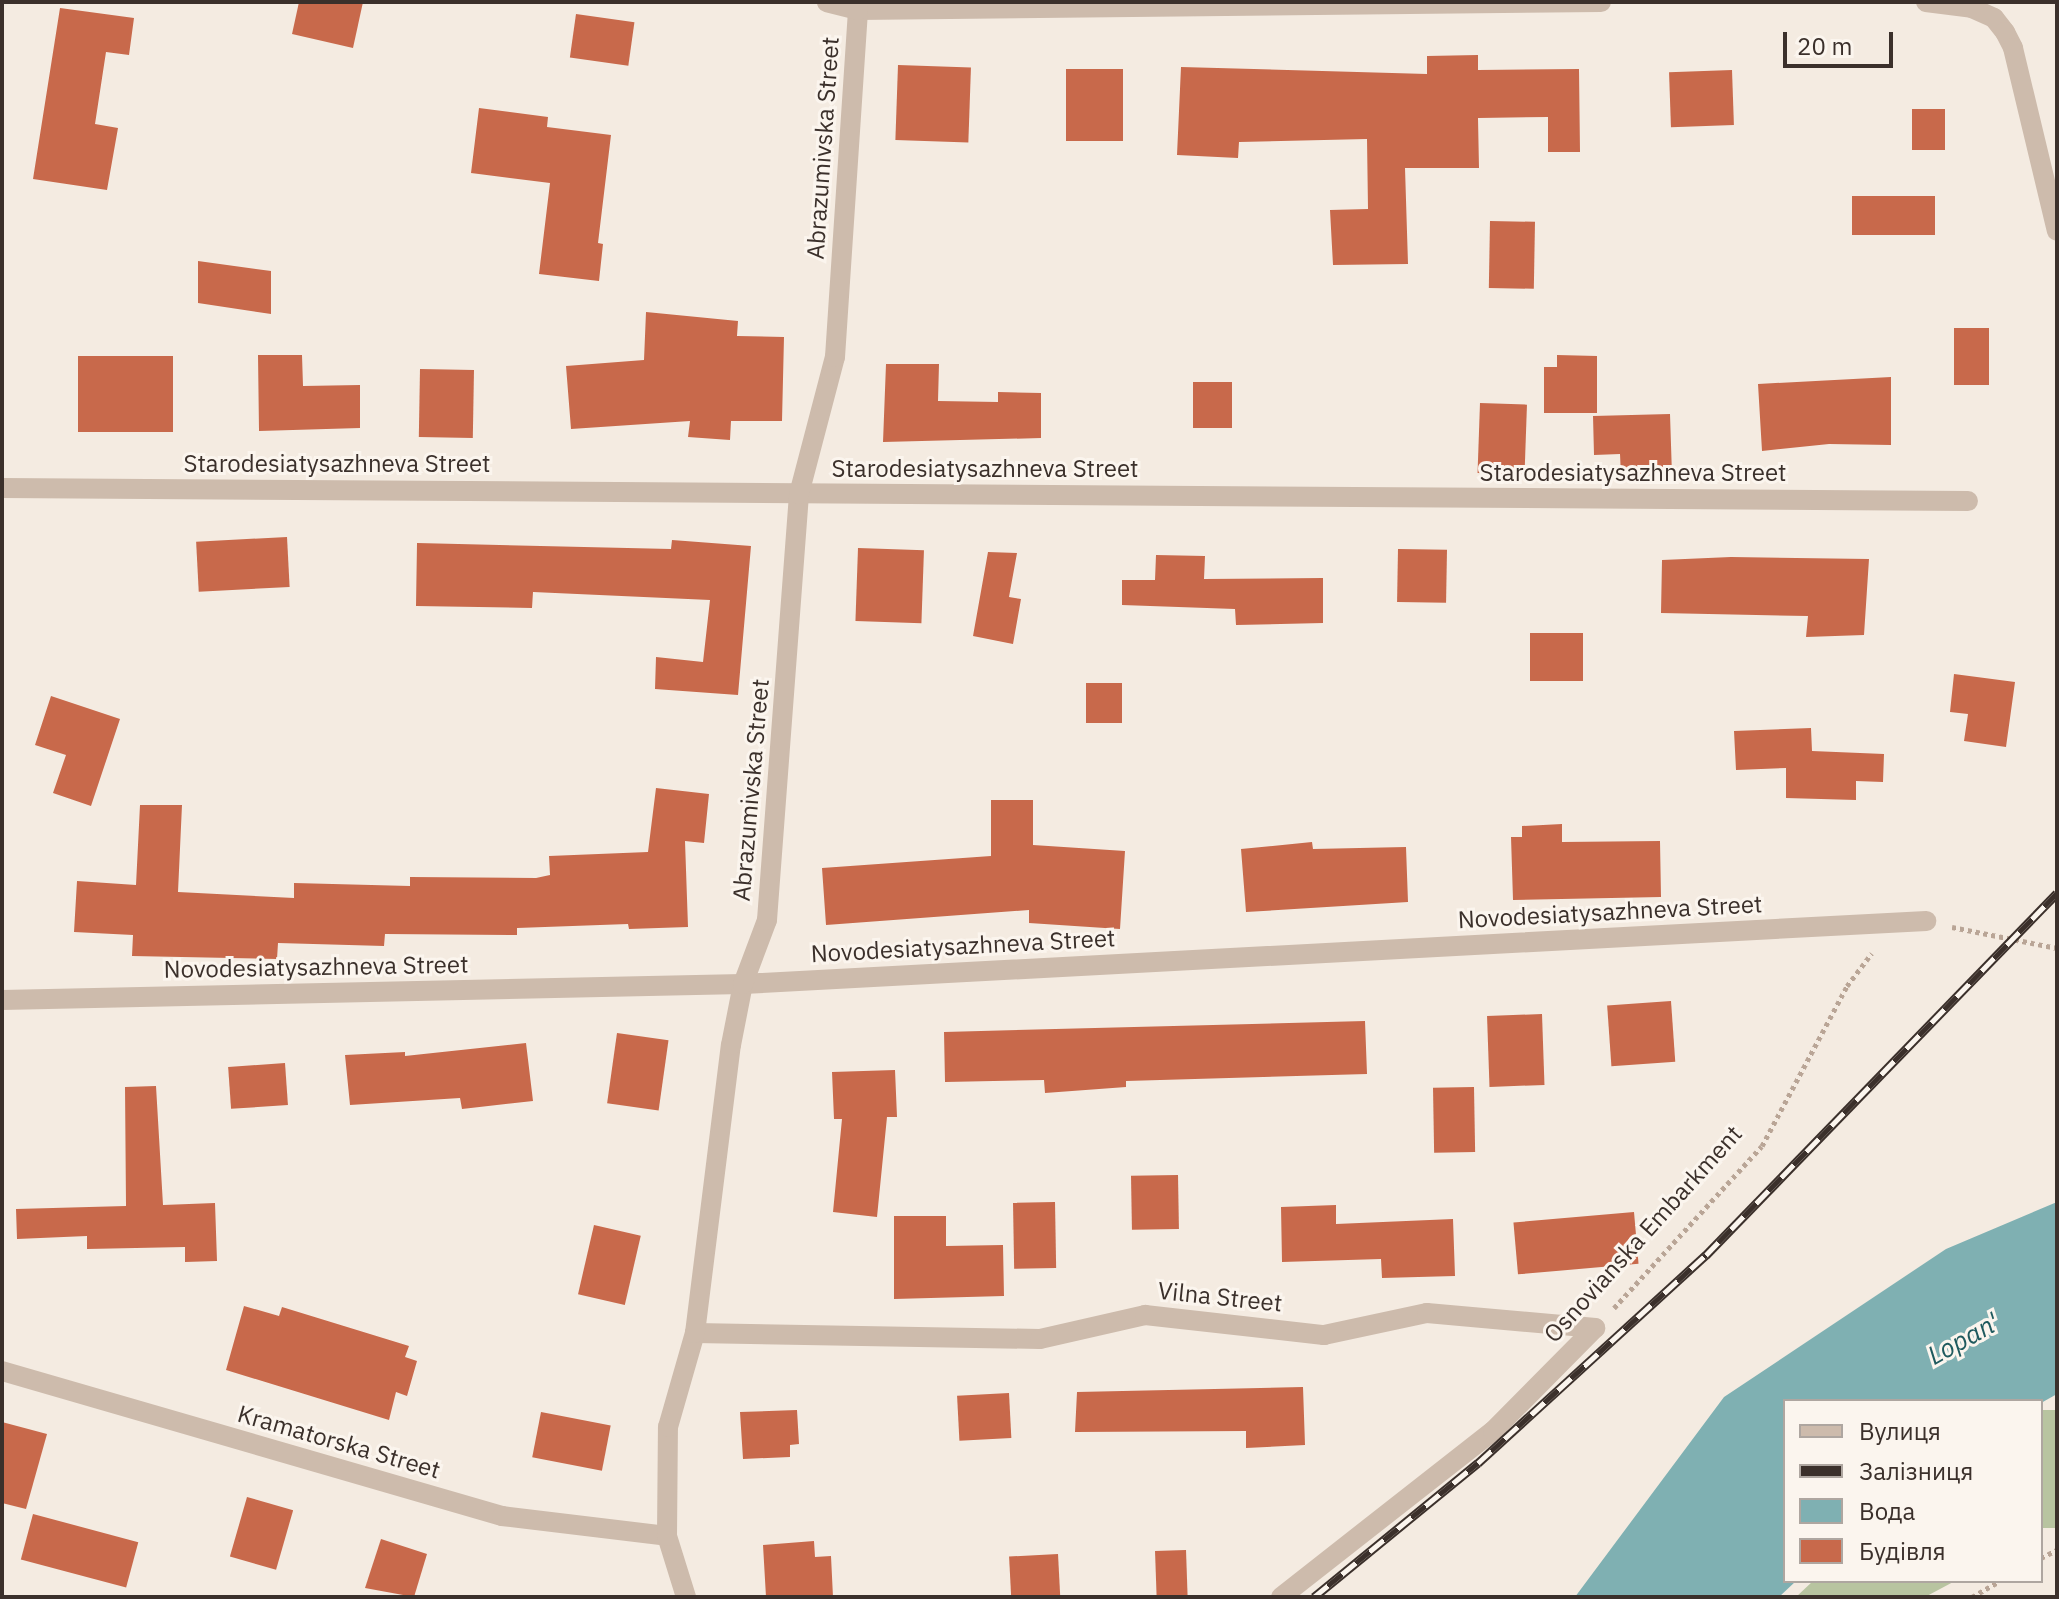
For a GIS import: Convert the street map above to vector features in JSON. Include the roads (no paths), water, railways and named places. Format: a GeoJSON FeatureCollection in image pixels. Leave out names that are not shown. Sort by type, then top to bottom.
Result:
{"type":"FeatureCollection","features":[{"type":"Feature","properties":{"kind":"street","name":"Abrazumivska Street"},"geometry":{"type":"LineString","coordinates":[[686,1597],[667,1536],[668,1427],[695,1333],[743,984],[767,920],[799,494],[835,357],[858,10],[827,2]]}},
{"type":"Feature","properties":{"kind":"street"},"geometry":{"type":"LineString","coordinates":[[858,10],[1601,2]]}},
{"type":"Feature","properties":{"kind":"street"},"geometry":{"type":"LineString","coordinates":[[1926,2],[1972,8],[1994,18],[2005,32],[2013,48],[2057,231]]}},
{"type":"Feature","properties":{"kind":"street","name":"Starodesiatysazhneva Street"},"geometry":{"type":"LineString","coordinates":[[2,488],[1968,501]]}},
{"type":"Feature","properties":{"kind":"street","name":"Novodesiatysazhneva Street"},"geometry":{"type":"LineString","coordinates":[[2,1000],[743,984],[1926,921]]}},
{"type":"Feature","properties":{"kind":"street","name":"Vilna Street"},"geometry":{"type":"LineString","coordinates":[[695,1333],[1040,1339],[1145,1315],[1324,1335],[1427,1313],[1595,1328]]}},
{"type":"Feature","properties":{"kind":"street","name":"Osnovianska Embarkment"},"geometry":{"type":"LineString","coordinates":[[1281,1597],[1493,1431],[1595,1328]]}},
{"type":"Feature","properties":{"kind":"street","name":"Kramatorska Street"},"geometry":{"type":"LineString","coordinates":[[2,1371],[502,1516],[667,1536]]}},
{"type":"Feature","properties":{"kind":"water","name":"Lopan'"},"geometry":{"type":"Polygon","coordinates":[[[2057,1202],[2057,1394],[2043,1402],[2043,1399],[1783,1399],[1783,1583],[1794,1583],[1779,1597],[1575,1597],[1724,1397],[1946,1249],[2057,1202]]]}},
{"type":"Feature","properties":{"kind":"railway"},"geometry":{"type":"LineString","coordinates":[[1314,1597],[1478,1463],[1706,1255],[2057,893]]}}]}
